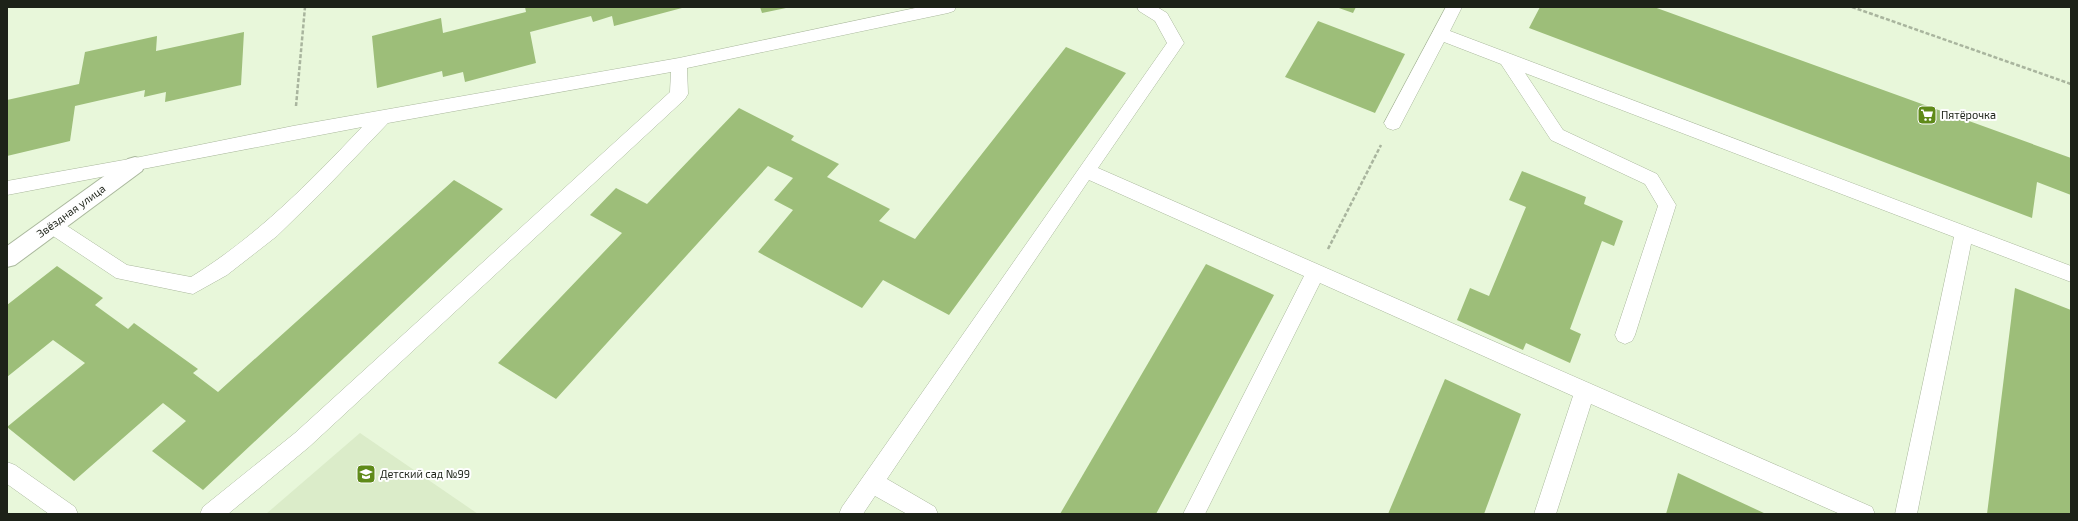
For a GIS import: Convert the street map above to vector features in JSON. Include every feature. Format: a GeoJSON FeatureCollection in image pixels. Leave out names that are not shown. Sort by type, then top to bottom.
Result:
{"type":"FeatureCollection","features":[{"type":"Feature","properties":{"kind":"street","name":"Звёздная улица"},"geometry":{"type":"LineString","coordinates":[[7,258],[135,165]]}},
{"type":"Feature","properties":{"kind":"lane"},"geometry":{"type":"LineString","coordinates":[[7,188],[135,165],[293,133],[679,64],[948,7]]}},
{"type":"Feature","properties":{"kind":"lane"},"geometry":{"type":"LineString","coordinates":[[850,514],[1176,43],[1161,17],[1145,7]]}},
{"type":"Feature","properties":{"kind":"lane"},"geometry":{"type":"LineString","coordinates":[[1393,123],[1454,7]]}},
{"type":"Feature","properties":{"kind":"lane"},"geometry":{"type":"LineString","coordinates":[[1440,34],[2071,274]]}},
{"type":"Feature","properties":{"kind":"lane"},"geometry":{"type":"LineString","coordinates":[[1507,59],[1557,135],[1651,179],[1668,205],[1625,335]]}},
{"type":"Feature","properties":{"kind":"lane"},"geometry":{"type":"LineString","coordinates":[[211,514],[302,440],[679,94],[679,64]]}},
{"type":"Feature","properties":{"kind":"lane"},"geometry":{"type":"LineString","coordinates":[[51,225],[124,272],[193,286],[218,272],[301,204],[383,117]]}},
{"type":"Feature","properties":{"kind":"lane"},"geometry":{"type":"LineString","coordinates":[[1086,171],[1864,514]]}},
{"type":"Feature","properties":{"kind":"lane"},"geometry":{"type":"LineString","coordinates":[[1906,514],[1964,233]]}},
{"type":"Feature","properties":{"kind":"lane"},"geometry":{"type":"LineString","coordinates":[[1194,514],[1316,272]]}},
{"type":"Feature","properties":{"kind":"lane"},"geometry":{"type":"LineString","coordinates":[[1545,514],[1585,391]]}},
{"type":"Feature","properties":{"kind":"lane"},"geometry":{"type":"LineString","coordinates":[[7,472],[67,514]]}},
{"type":"Feature","properties":{"kind":"lane"},"geometry":{"type":"LineString","coordinates":[[872,482],[926,514]]}},
{"type":"Feature","properties":{"kind":"path"},"geometry":{"type":"LineString","coordinates":[[293,133],[304,7]]}},
{"type":"Feature","properties":{"kind":"path"},"geometry":{"type":"LineString","coordinates":[[1852,7],[2071,84]]}},
{"type":"Feature","properties":{"kind":"path"},"geometry":{"type":"LineString","coordinates":[[1316,272],[1393,123]]}},
{"type":"Feature","properties":{"kind":"shaded area","name":"Детский сад №99"},"geometry":{"type":"Polygon","coordinates":[[[360,433],[478,514],[266,514],[360,433]]]}},
{"type":"Feature","properties":{"kind":"building"},"geometry":{"type":"Polygon","coordinates":[[[525,7],[682,8],[614,26],[612,16],[593,22],[591,16],[530,32],[536,63],[465,82],[463,72],[443,77],[442,71],[377,88],[372,36],[441,18],[443,33],[526,12],[525,7]]]}},
{"type":"Feature","properties":{"kind":"building"},"geometry":{"type":"Polygon","coordinates":[[[760,7],[786,7],[786,8],[762,13],[760,7]]]}},
{"type":"Feature","properties":{"kind":"building"},"geometry":{"type":"Polygon","coordinates":[[[1336,7],[1356,7],[1353,13],[1336,7]]]}},
{"type":"Feature","properties":{"kind":"building"},"geometry":{"type":"Polygon","coordinates":[[[1540,7],[1654,7],[2071,158],[2071,195],[2037,182],[2032,218],[1529,28],[1540,7]]]}},
{"type":"Feature","properties":{"kind":"building"},"geometry":{"type":"Polygon","coordinates":[[[1318,21],[1405,54],[1375,113],[1285,77],[1318,21]]]}},
{"type":"Feature","properties":{"kind":"building"},"geometry":{"type":"Polygon","coordinates":[[[244,32],[241,85],[165,102],[166,92],[144,97],[145,90],[75,106],[70,141],[7,156],[7,100],[79,84],[85,52],[157,36],[156,51],[244,32]]]}},
{"type":"Feature","properties":{"kind":"building"},"geometry":{"type":"Polygon","coordinates":[[[1066,47],[1126,73],[949,315],[883,280],[862,308],[758,252],[793,210],[774,200],[793,178],[768,166],[556,399],[498,363],[622,233],[590,215],[616,188],[647,204],[739,108],[794,136],[791,140],[839,164],[827,177],[890,209],[879,221],[915,239],[1066,47]]]}},
{"type":"Feature","properties":{"kind":"building"},"geometry":{"type":"Polygon","coordinates":[[[1522,171],[1586,197],[1584,204],[1623,221],[1614,246],[1602,241],[1570,329],[1581,334],[1570,363],[1526,343],[1523,350],[1457,320],[1470,288],[1489,296],[1526,207],[1509,200],[1522,171]]]}},
{"type":"Feature","properties":{"kind":"building"},"geometry":{"type":"Polygon","coordinates":[[[454,180],[503,209],[203,490],[152,451],[186,421],[163,403],[74,481],[7,427],[85,363],[53,340],[7,377],[7,305],[57,266],[103,298],[95,305],[128,329],[134,323],[198,369],[193,373],[218,392],[454,180]]]}},
{"type":"Feature","properties":{"kind":"building"},"geometry":{"type":"Polygon","coordinates":[[[1206,264],[1274,295],[1156,514],[1060,514],[1206,264]]]}},
{"type":"Feature","properties":{"kind":"building"},"geometry":{"type":"Polygon","coordinates":[[[2015,288],[2071,310],[2071,514],[1987,514],[2015,288]]]}},
{"type":"Feature","properties":{"kind":"building"},"geometry":{"type":"Polygon","coordinates":[[[1445,379],[1521,414],[1484,514],[1388,514],[1445,379]]]}},
{"type":"Feature","properties":{"kind":"building"},"geometry":{"type":"Polygon","coordinates":[[[1678,473],[1766,514],[1666,514],[1678,473]]]}},
{"type":"Feature","properties":{"kind":"place","name":"Пятёрочка"},"geometry":{"type":"Point","coordinates":[1927,115]}},
{"type":"Feature","properties":{"kind":"place","name":"Детский сад №99"},"geometry":{"type":"Point","coordinates":[366,474]}}]}
